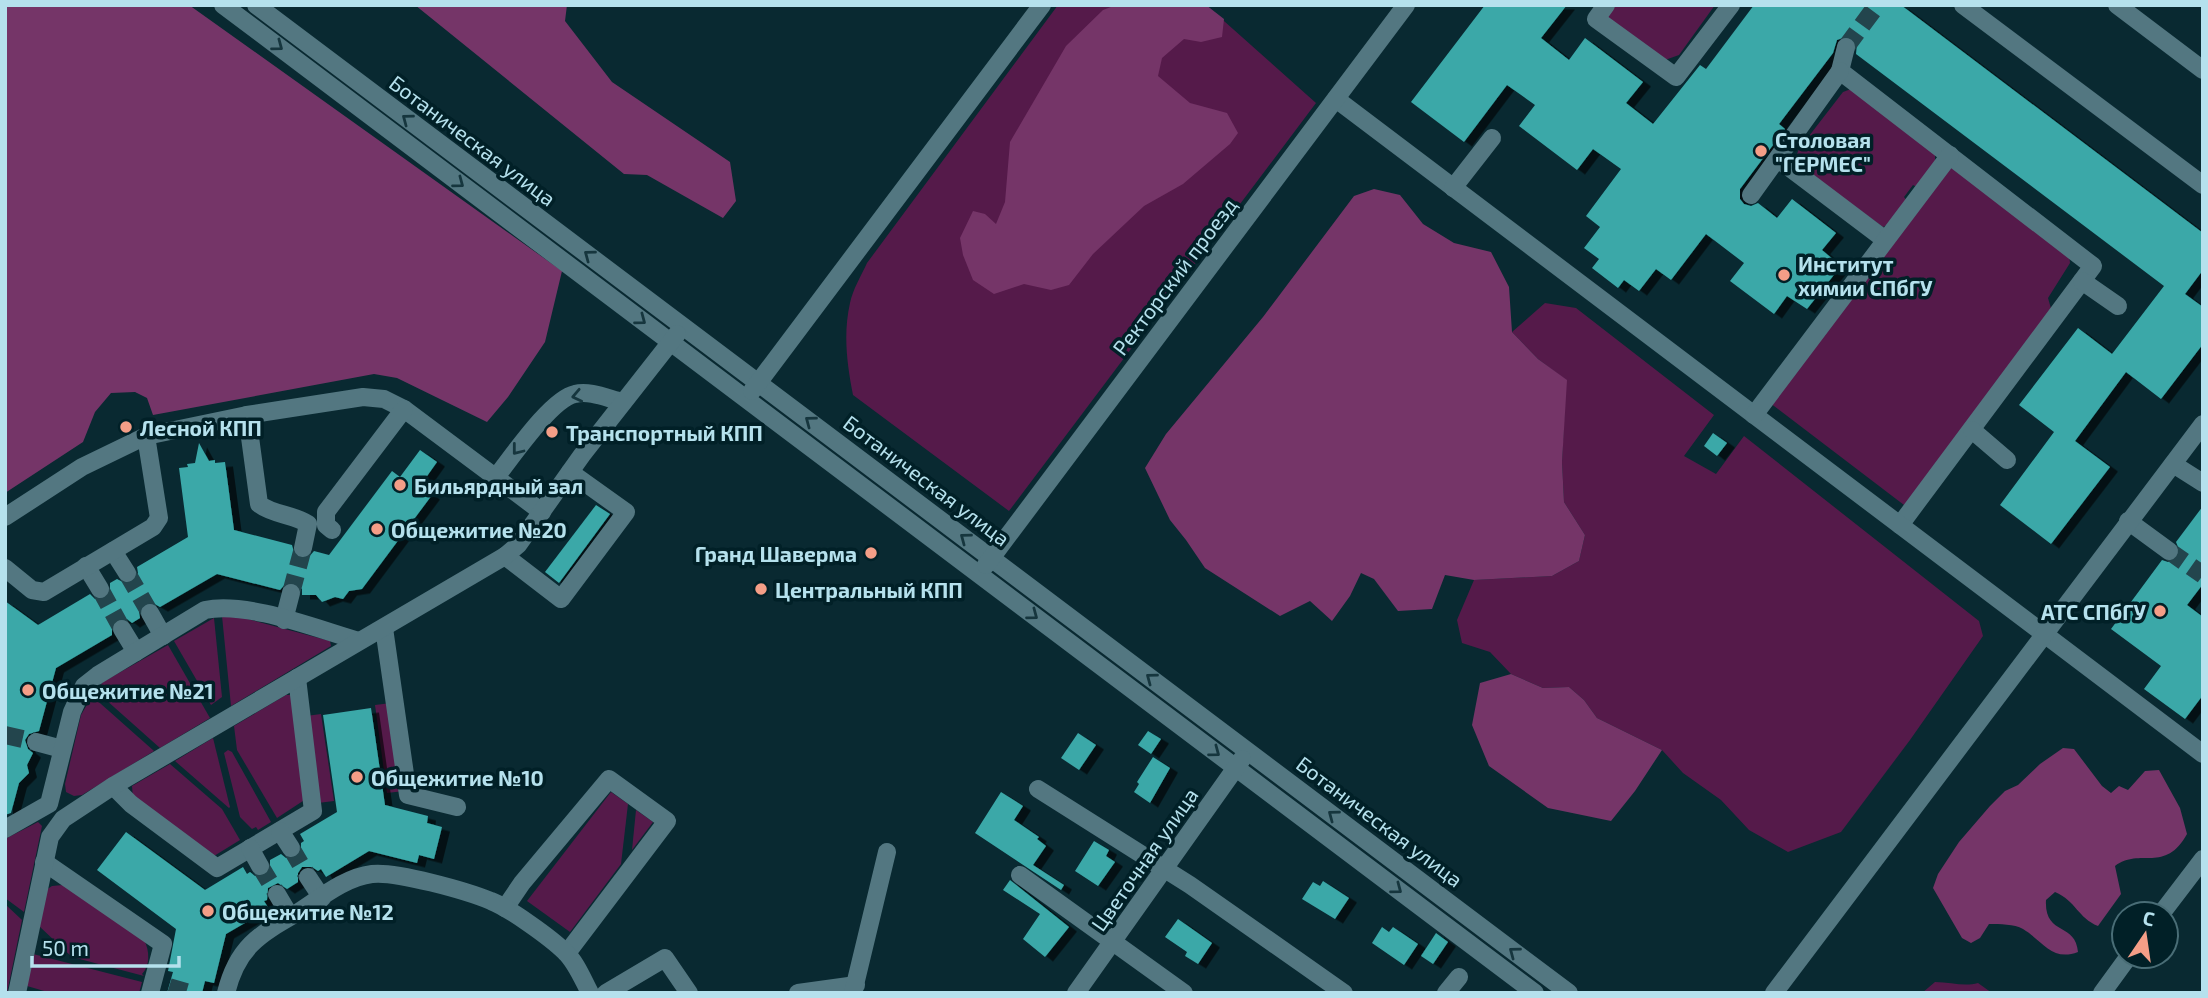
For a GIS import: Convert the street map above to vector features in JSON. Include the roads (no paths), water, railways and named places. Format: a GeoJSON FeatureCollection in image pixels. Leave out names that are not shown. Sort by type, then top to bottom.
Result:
{"type":"FeatureCollection","features":[{"type":"Feature","properties":{"kind":"street","name":"Ботаническая улица"},"geometry":{"type":"LineString","coordinates":[[223,5],[1535,993]]}},
{"type":"Feature","properties":{"kind":"street","name":"Ботаническая улица"},"geometry":{"type":"LineString","coordinates":[[256,5],[1569,993]]}},
{"type":"Feature","properties":{"kind":"street"},"geometry":{"type":"LineString","coordinates":[[746,399],[1042,5]]}},
{"type":"Feature","properties":{"kind":"street","name":"Ректорский проезд"},"geometry":{"type":"LineString","coordinates":[[979,574],[1406,5]]}},
{"type":"Feature","properties":{"kind":"street"},"geometry":{"type":"LineString","coordinates":[[1606,5],[1596,19],[1676,77],[1731,5]]}},
{"type":"Feature","properties":{"kind":"street"},"geometry":{"type":"LineString","coordinates":[[1963,5],[2203,185]]}},
{"type":"Feature","properties":{"kind":"street"},"geometry":{"type":"LineString","coordinates":[[2118,5],[2203,70]]}},
{"type":"Feature","properties":{"kind":"street"},"geometry":{"type":"LineString","coordinates":[[1751,195],[1840,71],[1846,47]]}},
{"type":"Feature","properties":{"kind":"street"},"geometry":{"type":"LineString","coordinates":[[1840,71],[2093,266],[1900,525]]}},
{"type":"Feature","properties":{"kind":"street"},"geometry":{"type":"LineString","coordinates":[[1336,99],[2203,754]]}},
{"type":"Feature","properties":{"kind":"street"},"geometry":{"type":"LineString","coordinates":[[1453,188],[1492,138]]}},
{"type":"Feature","properties":{"kind":"street"},"geometry":{"type":"LineString","coordinates":[[1754,415],[1884,239],[1950,155]]}},
{"type":"Feature","properties":{"kind":"street"},"geometry":{"type":"LineString","coordinates":[[1778,159],[1884,239]]}},
{"type":"Feature","properties":{"kind":"street"},"geometry":{"type":"LineString","coordinates":[[2082,281],[2118,306]]}},
{"type":"Feature","properties":{"kind":"street"},"geometry":{"type":"LineString","coordinates":[[17,993],[50,837],[63,819],[113,786],[505,556],[518,545],[570,472],[683,325]]}},
{"type":"Feature","properties":{"kind":"street"},"geometry":{"type":"LineString","coordinates":[[496,477],[539,423],[566,398],[574,394],[590,394],[623,402]]}},
{"type":"Feature","properties":{"kind":"street"},"geometry":{"type":"LineString","coordinates":[[5,517],[82,467],[146,436],[247,415],[363,397],[384,399],[404,408],[542,512]]}},
{"type":"Feature","properties":{"kind":"street"},"geometry":{"type":"LineString","coordinates":[[332,530],[326,526],[326,512],[404,408]]}},
{"type":"Feature","properties":{"kind":"street"},"geometry":{"type":"LineString","coordinates":[[247,415],[258,504],[308,524],[303,548]]}},
{"type":"Feature","properties":{"kind":"street"},"geometry":{"type":"LineString","coordinates":[[1774,993],[2203,424]]}},
{"type":"Feature","properties":{"kind":"street"},"geometry":{"type":"LineString","coordinates":[[1972,430],[2007,460]]}},
{"type":"Feature","properties":{"kind":"street"},"geometry":{"type":"LineString","coordinates":[[5,568],[32,590],[44,592],[153,527],[159,518],[146,436]]}},
{"type":"Feature","properties":{"kind":"street"},"geometry":{"type":"LineString","coordinates":[[2173,464],[2203,483]]}},
{"type":"Feature","properties":{"kind":"street"},"geometry":{"type":"LineString","coordinates":[[505,556],[561,599],[626,512],[570,472]]}},
{"type":"Feature","properties":{"kind":"street"},"geometry":{"type":"LineString","coordinates":[[2128,521],[2169,551]]}},
{"type":"Feature","properties":{"kind":"street"},"geometry":{"type":"LineString","coordinates":[[113,551],[127,573]]}},
{"type":"Feature","properties":{"kind":"street"},"geometry":{"type":"LineString","coordinates":[[86,566],[100,589]]}},
{"type":"Feature","properties":{"kind":"street"},"geometry":{"type":"LineString","coordinates":[[284,620],[291,593]]}},
{"type":"Feature","properties":{"kind":"street"},"geometry":{"type":"LineString","coordinates":[[5,829],[48,804],[72,712],[84,687],[98,675],[205,610],[241,608],[359,641]]}},
{"type":"Feature","properties":{"kind":"street"},"geometry":{"type":"LineString","coordinates":[[150,613],[163,636]]}},
{"type":"Feature","properties":{"kind":"street"},"geometry":{"type":"LineString","coordinates":[[384,628],[408,795],[457,807]]}},
{"type":"Feature","properties":{"kind":"street"},"geometry":{"type":"LineString","coordinates":[[122,629],[136,652]]}},
{"type":"Feature","properties":{"kind":"street"},"geometry":{"type":"LineString","coordinates":[[113,786],[131,804],[217,868],[313,811],[297,678]]}},
{"type":"Feature","properties":{"kind":"street"},"geometry":{"type":"LineString","coordinates":[[36,742],[62,749]]}},
{"type":"Feature","properties":{"kind":"street","name":"Цветочная улица"},"geometry":{"type":"LineString","coordinates":[[1076,993],[1248,751]]}},
{"type":"Feature","properties":{"kind":"street"},"geometry":{"type":"LineString","coordinates":[[505,908],[522,883],[608,779],[667,821],[567,953]]}},
{"type":"Feature","properties":{"kind":"street"},"geometry":{"type":"LineString","coordinates":[[1038,789],[1165,869],[1343,993]]}},
{"type":"Feature","properties":{"kind":"street"},"geometry":{"type":"LineString","coordinates":[[48,804],[63,819]]}},
{"type":"Feature","properties":{"kind":"street"},"geometry":{"type":"LineString","coordinates":[[280,831],[291,848]]}},
{"type":"Feature","properties":{"kind":"street"},"geometry":{"type":"LineString","coordinates":[[250,848],[260,866]]}},
{"type":"Feature","properties":{"kind":"street"},"geometry":{"type":"LineString","coordinates":[[798,993],[855,989],[887,852]]}},
{"type":"Feature","properties":{"kind":"street"},"geometry":{"type":"LineString","coordinates":[[2172,900],[2203,859]]}},
{"type":"Feature","properties":{"kind":"street"},"geometry":{"type":"LineString","coordinates":[[44,862],[163,944],[157,988]]}},
{"type":"Feature","properties":{"kind":"street"},"geometry":{"type":"LineString","coordinates":[[226,993],[232,971],[245,949],[260,935],[349,881],[372,874],[397,874],[490,900],[505,908],[567,953],[590,993]]}},
{"type":"Feature","properties":{"kind":"street"},"geometry":{"type":"LineString","coordinates":[[1020,875],[1184,993]]}},
{"type":"Feature","properties":{"kind":"street"},"geometry":{"type":"LineString","coordinates":[[308,877],[322,898]]}},
{"type":"Feature","properties":{"kind":"street"},"geometry":{"type":"LineString","coordinates":[[277,894],[290,916]]}},
{"type":"Feature","properties":{"kind":"street"},"geometry":{"type":"LineString","coordinates":[[606,993],[665,958],[690,993]]}},
{"type":"Feature","properties":{"kind":"street"},"geometry":{"type":"LineString","coordinates":[[2102,993],[2119,970]]}},
{"type":"Feature","properties":{"kind":"street"},"geometry":{"type":"LineString","coordinates":[[1447,993],[1459,977]]}},
{"type":"Feature","properties":{"kind":"tunnel"},"geometry":{"type":"LineString","coordinates":[[1846,47],[1877,5]]}},
{"type":"Feature","properties":{"kind":"tunnel"},"geometry":{"type":"LineString","coordinates":[[291,593],[303,548]]}},
{"type":"Feature","properties":{"kind":"tunnel"},"geometry":{"type":"LineString","coordinates":[[2169,551],[2203,575]]}},
{"type":"Feature","properties":{"kind":"tunnel"},"geometry":{"type":"LineString","coordinates":[[127,573],[150,613]]}},
{"type":"Feature","properties":{"kind":"tunnel"},"geometry":{"type":"LineString","coordinates":[[100,589],[122,629]]}},
{"type":"Feature","properties":{"kind":"tunnel"},"geometry":{"type":"LineString","coordinates":[[5,735],[36,742]]}},
{"type":"Feature","properties":{"kind":"tunnel"},"geometry":{"type":"LineString","coordinates":[[291,848],[308,877]]}},
{"type":"Feature","properties":{"kind":"tunnel"},"geometry":{"type":"LineString","coordinates":[[260,866],[277,894]]}},
{"type":"Feature","properties":{"kind":"tunnel"},"geometry":{"type":"LineString","coordinates":[[169,987],[189,993]]}},
{"type":"Feature","properties":{"kind":"place","name":"Столовая \"ГЕРМЕС\""},"geometry":{"type":"Point","coordinates":[1761,151]}},
{"type":"Feature","properties":{"kind":"place","name":"Институт химии СПбГУ"},"geometry":{"type":"Point","coordinates":[1784,275]}},
{"type":"Feature","properties":{"kind":"place","name":"Лесной КПП"},"geometry":{"type":"Point","coordinates":[126,427]}},
{"type":"Feature","properties":{"kind":"place","name":"Транспортный КПП"},"geometry":{"type":"Point","coordinates":[552,432]}},
{"type":"Feature","properties":{"kind":"place","name":"Бильярдный зал"},"geometry":{"type":"Point","coordinates":[400,485]}},
{"type":"Feature","properties":{"kind":"place","name":"Общежитие №20"},"geometry":{"type":"Point","coordinates":[377,529]}},
{"type":"Feature","properties":{"kind":"place","name":"Гранд Шаверма"},"geometry":{"type":"Point","coordinates":[871,553]}},
{"type":"Feature","properties":{"kind":"place","name":"Центральный КПП"},"geometry":{"type":"Point","coordinates":[761,589]}},
{"type":"Feature","properties":{"kind":"place","name":"АТС СПбГУ"},"geometry":{"type":"Point","coordinates":[2160,611]}},
{"type":"Feature","properties":{"kind":"place","name":"Общежитие №21"},"geometry":{"type":"Point","coordinates":[28,690]}},
{"type":"Feature","properties":{"kind":"place","name":"Общежитие №10"},"geometry":{"type":"Point","coordinates":[357,777]}},
{"type":"Feature","properties":{"kind":"place","name":"Общежитие №12"},"geometry":{"type":"Point","coordinates":[208,911]}}]}
